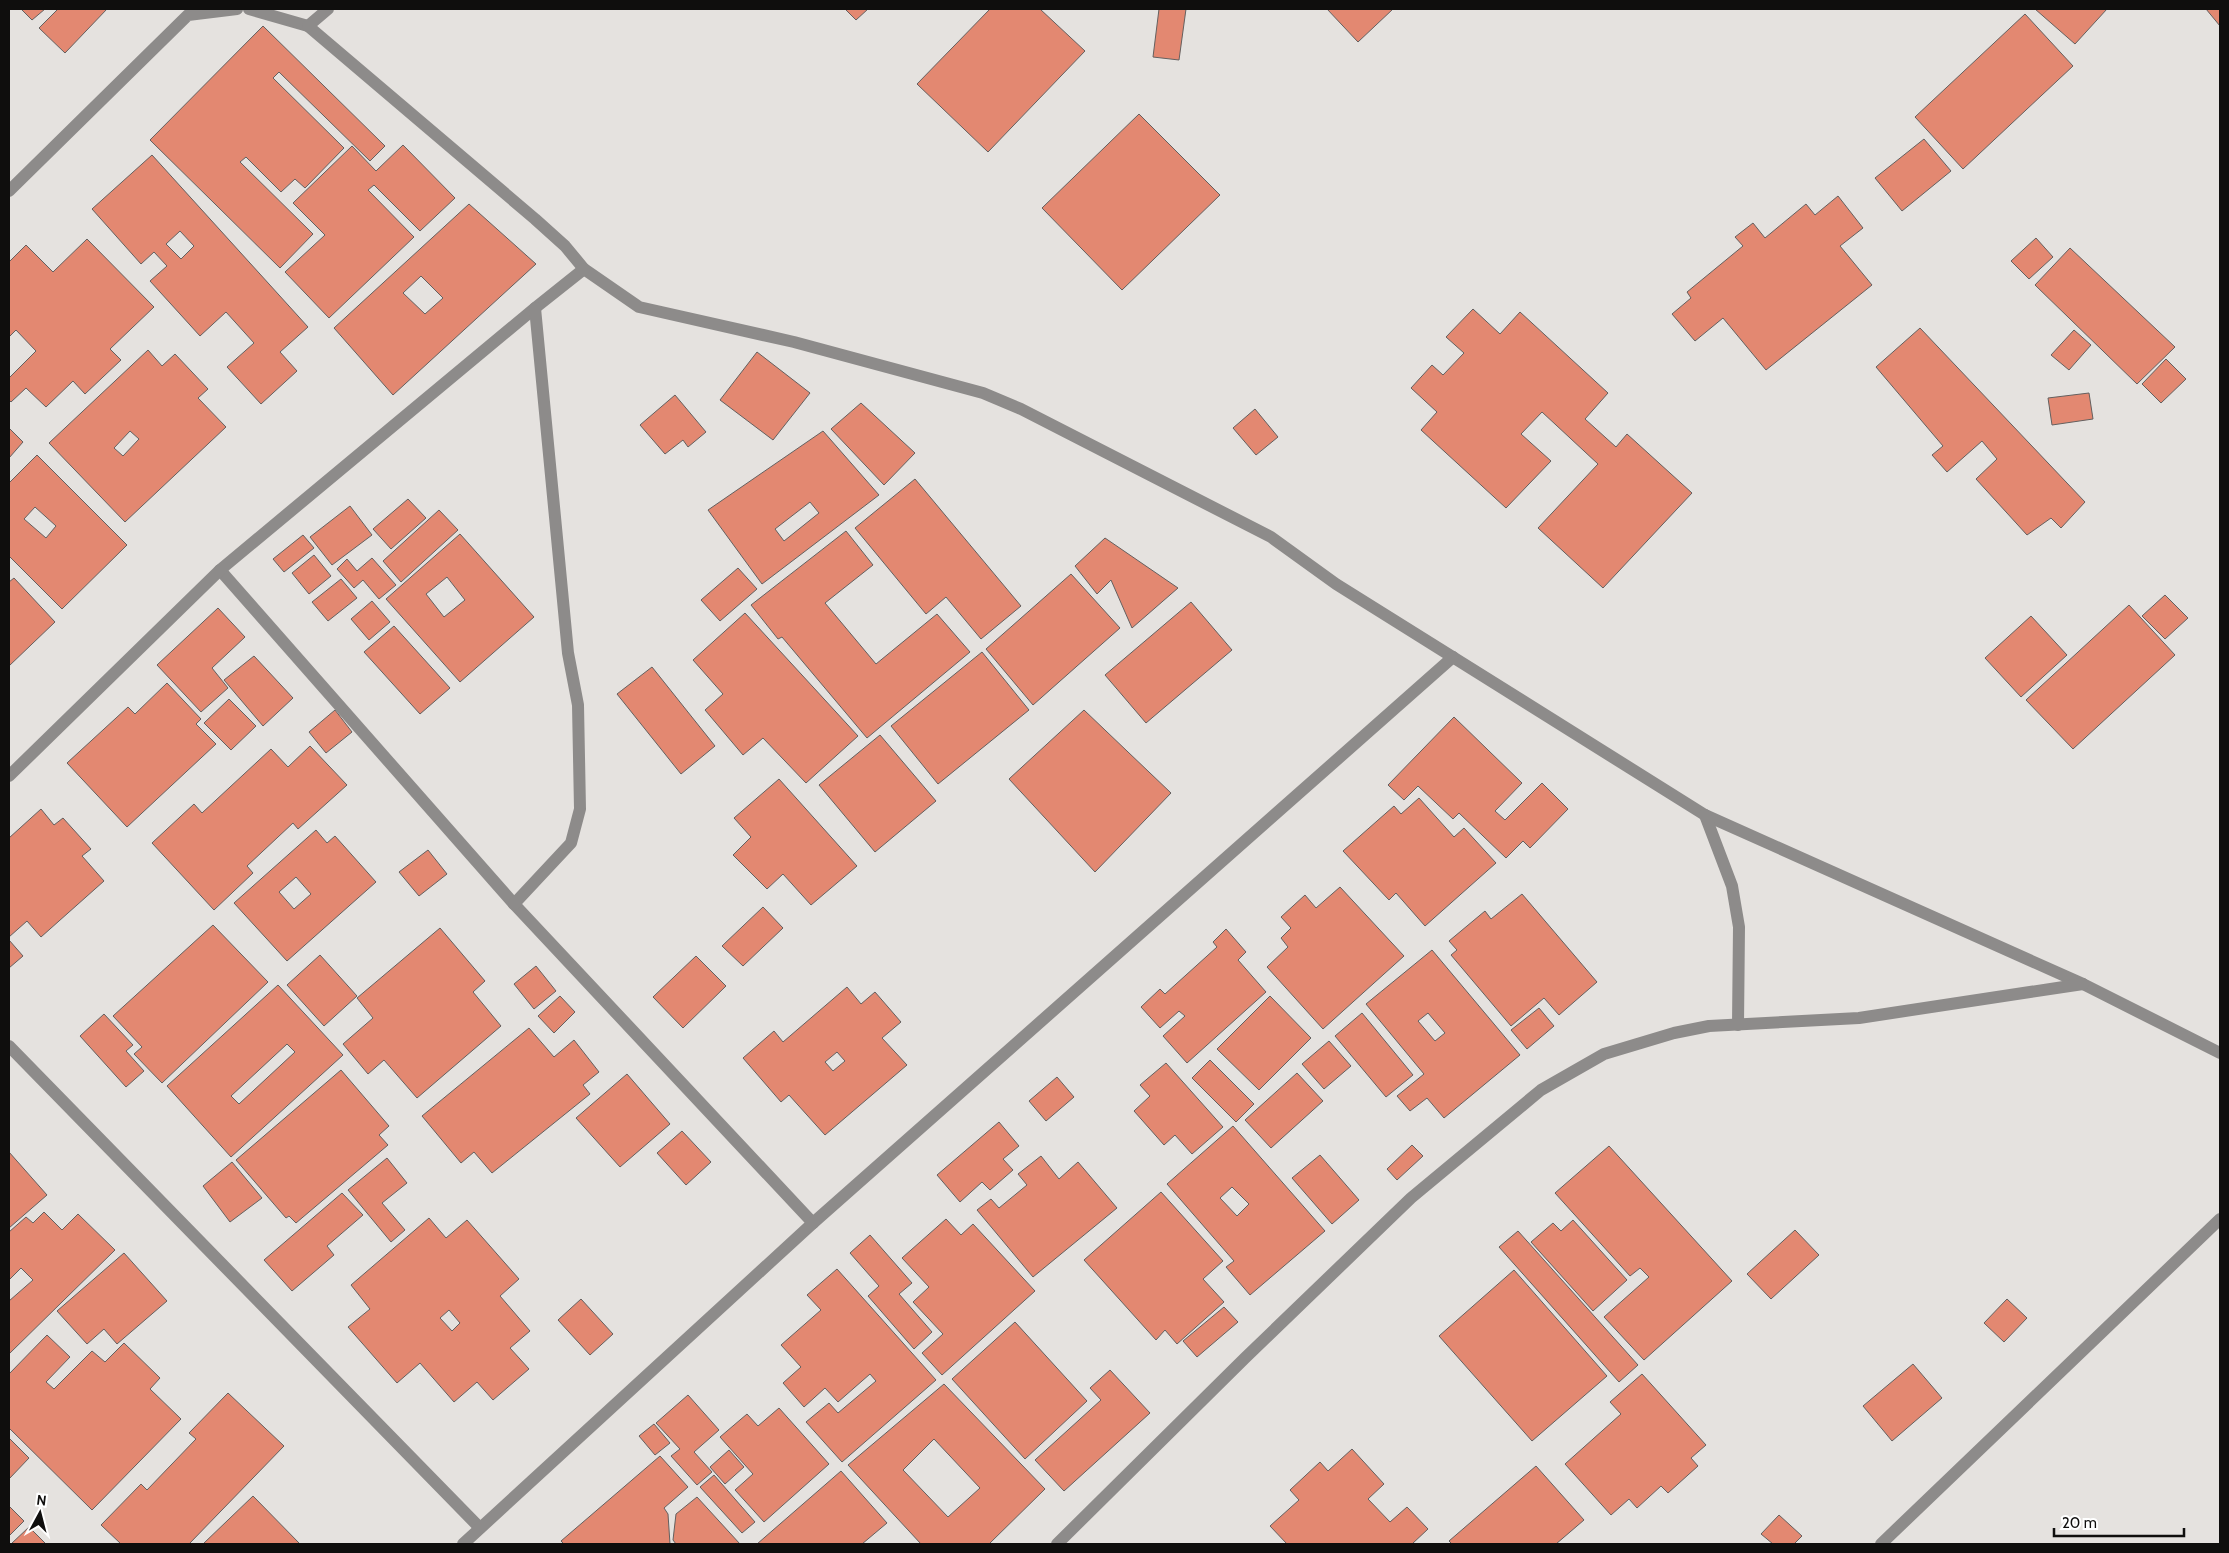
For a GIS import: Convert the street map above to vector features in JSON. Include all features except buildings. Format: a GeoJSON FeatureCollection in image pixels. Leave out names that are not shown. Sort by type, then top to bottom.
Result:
{"type":"FeatureCollection","features":[{"type":"Feature","properties":{"kind":"street"},"geometry":{"type":"LineString","coordinates":[[9,191],[185,12],[237,9]]}},
{"type":"Feature","properties":{"kind":"street"},"geometry":{"type":"LineString","coordinates":[[249,9],[308,26],[535,219],[565,246],[584,269],[638,307],[794,342],[983,393],[1021,409],[1271,537],[1336,584],[1706,815],[2083,984],[2220,1053]]}},
{"type":"Feature","properties":{"kind":"street"},"geometry":{"type":"LineString","coordinates":[[308,26],[328,9]]}},
{"type":"Feature","properties":{"kind":"street"},"geometry":{"type":"LineString","coordinates":[[9,776],[220,570],[584,269]]}},
{"type":"Feature","properties":{"kind":"street"},"geometry":{"type":"LineString","coordinates":[[514,904],[571,843],[580,809],[578,705],[568,653],[535,308]]}},
{"type":"Feature","properties":{"kind":"street"},"geometry":{"type":"LineString","coordinates":[[220,570],[514,904],[813,1223]]}},
{"type":"Feature","properties":{"kind":"street"},"geometry":{"type":"LineString","coordinates":[[463,1544],[813,1223],[1452,657]]}},
{"type":"Feature","properties":{"kind":"street"},"geometry":{"type":"LineString","coordinates":[[1706,815],[1732,886],[1739,927],[1738,1025]]}},
{"type":"Feature","properties":{"kind":"street"},"geometry":{"type":"LineString","coordinates":[[1057,1544],[1245,1358],[1411,1198],[1541,1090],[1604,1054],[1674,1033],[1709,1026],[1859,1018],[2083,984]]}},
{"type":"Feature","properties":{"kind":"street"},"geometry":{"type":"LineString","coordinates":[[9,1046],[480,1528]]}},
{"type":"Feature","properties":{"kind":"street"},"geometry":{"type":"LineString","coordinates":[[1881,1544],[2220,1219]]}}]}
